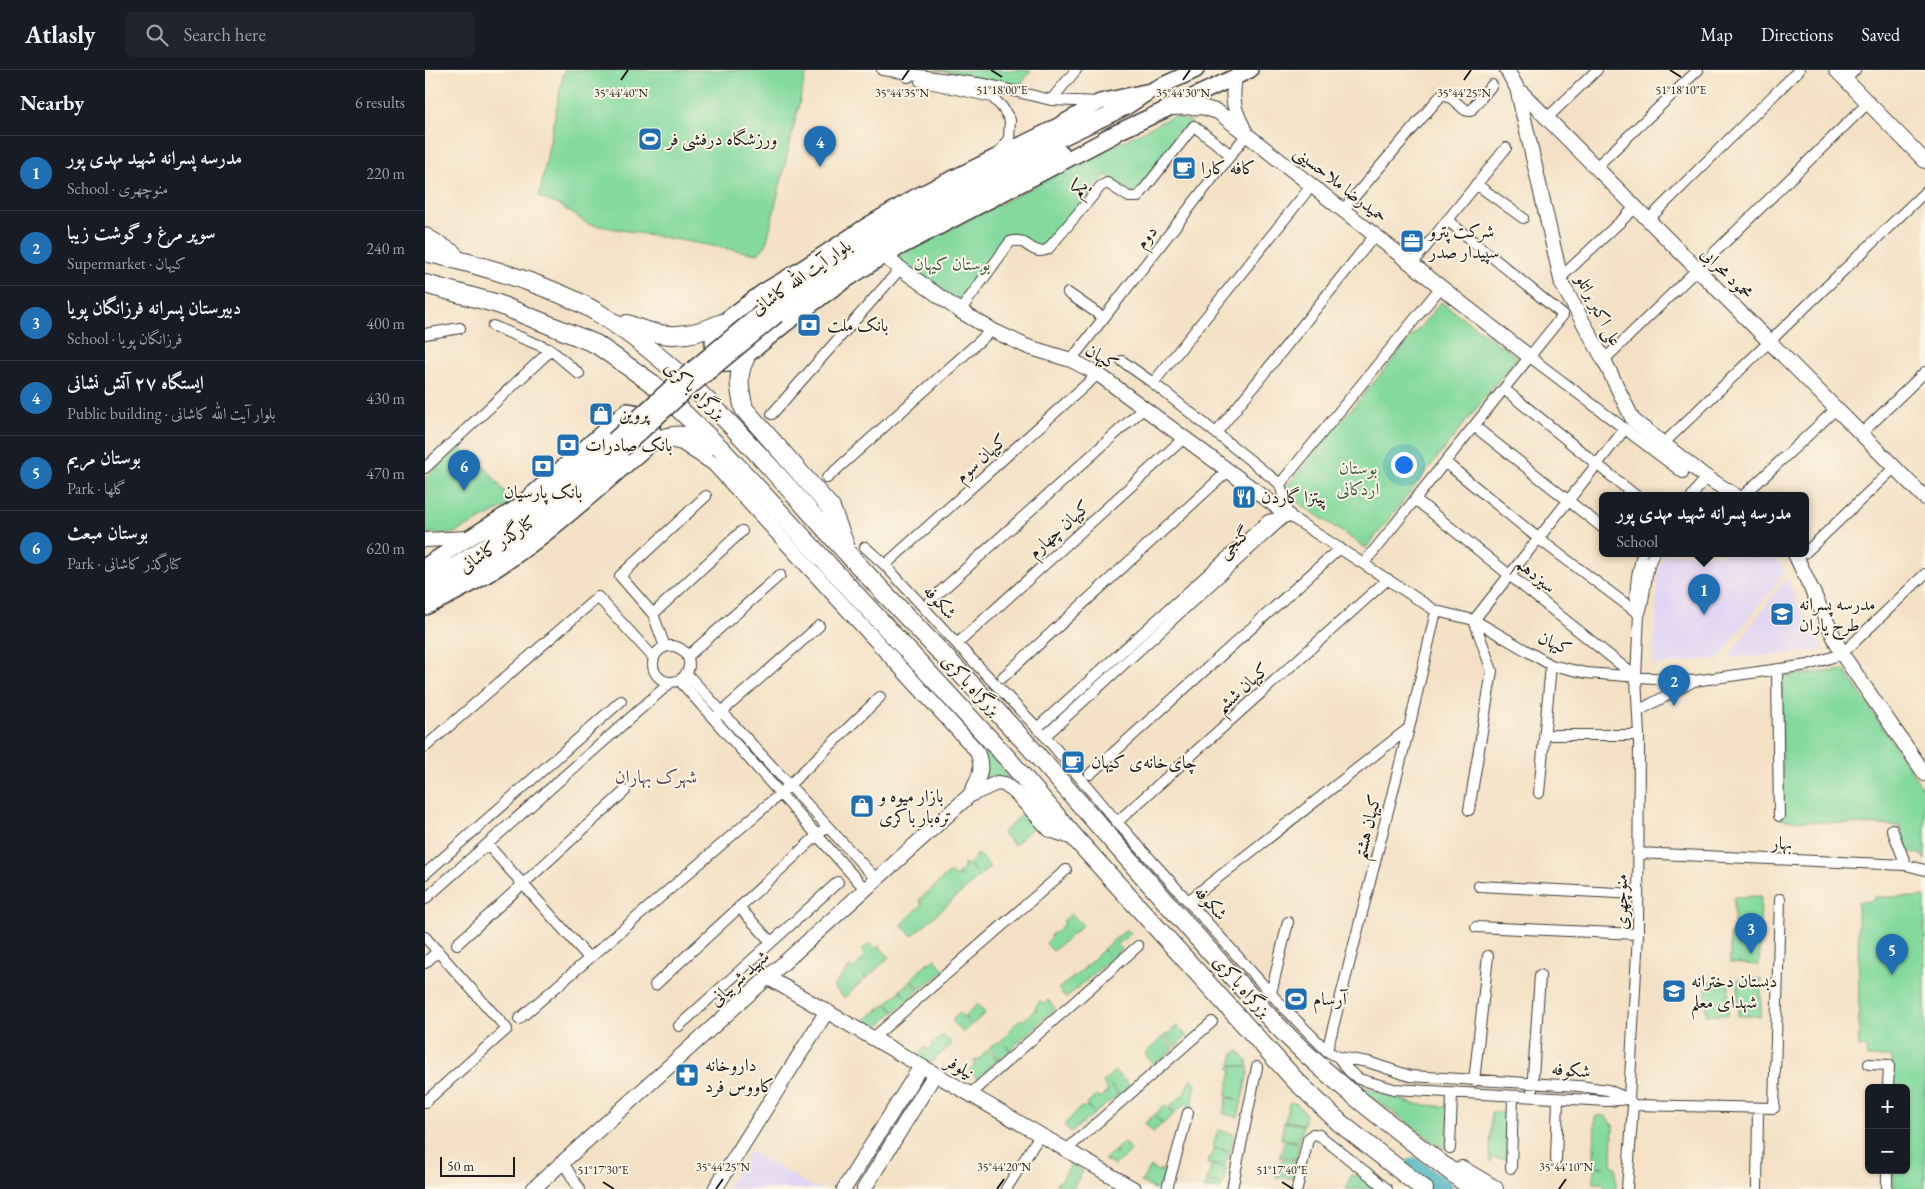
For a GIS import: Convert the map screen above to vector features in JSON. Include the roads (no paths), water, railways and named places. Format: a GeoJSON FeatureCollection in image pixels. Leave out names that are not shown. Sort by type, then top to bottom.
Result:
{"type":"FeatureCollection","features":[{"type":"Feature","properties":{"kind":"highway"},"geometry":{"type":"LineString","coordinates":[[425,237],[467,262]]}},
{"type":"Feature","properties":{"kind":"highway","name":"بزرگراه باکری"},"geometry":{"type":"LineString","coordinates":[[425,252],[467,262],[553,292],[598,313],[666,361],[725,417],[847,553],[1025,743],[1272,1020],[1318,1066],[1359,1101],[1412,1140],[1473,1189]]}},
{"type":"Feature","properties":{"kind":"highway","name":"بزرگراه باکری"},"geometry":{"type":"LineString","coordinates":[[425,284],[498,304],[596,344],[653,384],[722,450],[1007,759],[1076,839],[1295,1080],[1340,1122],[1424,1189]]}},
{"type":"Feature","properties":{"kind":"highway"},"geometry":{"type":"LineString","coordinates":[[598,313],[648,333],[663,336],[684,335],[722,323]]}},
{"type":"Feature","properties":{"kind":"highway"},"geometry":{"type":"LineString","coordinates":[[745,359],[740,372],[739,391],[744,409],[831,508],[847,553]]}},
{"type":"Feature","properties":{"kind":"highway"},"geometry":{"type":"LineString","coordinates":[[656,440],[675,435],[691,436],[722,450]]}},
{"type":"Feature","properties":{"kind":"highway"},"geometry":{"type":"LineString","coordinates":[[1412,1140],[1494,1189]]}},
{"type":"Feature","properties":{"kind":"main road","name":"بلوار آیت الله کاشانی"},"geometry":{"type":"LineString","coordinates":[[425,595],[451,583],[499,554],[537,526],[618,445],[675,384],[773,311],[839,258],[921,208],[993,170],[1126,107],[1150,91],[1196,70]]}},
{"type":"Feature","properties":{"kind":"main road","name":"بلوار آیت الله کاشانی"},"geometry":{"type":"LineString","coordinates":[[773,311],[933,215],[1056,155],[1114,135],[1166,108],[1250,70]]}},
{"type":"Feature","properties":{"kind":"main road"},"geometry":{"type":"LineString","coordinates":[[1114,135],[883,256],[831,290],[784,325],[745,359],[727,364],[717,358],[712,347],[722,323],[763,292],[801,270],[865,226],[917,196],[1049,131],[1100,102],[1150,91]]}},
{"type":"Feature","properties":{"kind":"main road","name":"کنارگذر کاشانی"},"geometry":{"type":"LineString","coordinates":[[425,566],[518,507],[627,411],[641,413],[651,420],[656,440],[544,536],[504,566],[453,596],[425,607]]}},
{"type":"Feature","properties":{"kind":"main road","name":"بلوار آیت الله کاشانی"},"geometry":{"type":"LineString","coordinates":[[425,581],[499,538],[618,445]]}},
{"type":"Feature","properties":{"kind":"street"},"geometry":{"type":"LineString","coordinates":[[882,70],[908,72],[985,84],[1051,100],[1100,102]]}},
{"type":"Feature","properties":{"kind":"street"},"geometry":{"type":"LineString","coordinates":[[1051,100],[1076,70]]}},
{"type":"Feature","properties":{"kind":"street","name":"محمود محرابی"},"geometry":{"type":"LineString","coordinates":[[1507,70],[1517,88],[1925,498]]}},
{"type":"Feature","properties":{"kind":"street"},"geometry":{"type":"LineString","coordinates":[[1547,118],[1597,70]]}},
{"type":"Feature","properties":{"kind":"street"},"geometry":{"type":"LineString","coordinates":[[1596,167],[1698,70]]}},
{"type":"Feature","properties":{"kind":"street"},"geometry":{"type":"LineString","coordinates":[[1648,220],[1799,70]]}},
{"type":"Feature","properties":{"kind":"street"},"geometry":{"type":"LineString","coordinates":[[908,72],[927,84],[992,97],[1002,106],[1010,120],[1009,138],[998,155]]}},
{"type":"Feature","properties":{"kind":"street"},"geometry":{"type":"LineString","coordinates":[[1845,73],[1868,104],[1925,161]]}},
{"type":"Feature","properties":{"kind":"street"},"geometry":{"type":"LineString","coordinates":[[1235,77],[1232,96],[1235,112],[1247,134]]}},
{"type":"Feature","properties":{"kind":"street"},"geometry":{"type":"LineString","coordinates":[[1343,210],[1444,92],[1465,110],[1470,111],[1492,85]]}},
{"type":"Feature","properties":{"kind":"street","name":"علی اکبر براتلو"},"geometry":{"type":"LineString","coordinates":[[1517,88],[1560,278],[1604,360],[1633,420],[1706,477],[1730,492]]}},
{"type":"Feature","properties":{"kind":"street"},"geometry":{"type":"LineString","coordinates":[[1604,360],[1868,104]]}},
{"type":"Feature","properties":{"kind":"street","name":"حمیدرضا ملاحسینی"},"geometry":{"type":"LineString","coordinates":[[1166,108],[1202,107],[1218,112],[1530,357]]}},
{"type":"Feature","properties":{"kind":"street","name":"یکم"},"geometry":{"type":"LineString","coordinates":[[960,311],[1010,242],[1016,239],[1036,252],[1048,249],[1101,186],[1107,183],[1129,197],[1138,197],[1194,126],[1231,155]]}},
{"type":"Feature","properties":{"kind":"street","name":"دوم"},"geometry":{"type":"LineString","coordinates":[[1071,360],[1247,134]]}},
{"type":"Feature","properties":{"kind":"street"},"geometry":{"type":"LineString","coordinates":[[1413,264],[1506,148]]}},
{"type":"Feature","properties":{"kind":"street"},"geometry":{"type":"LineString","coordinates":[[1476,184],[1523,218]]}},
{"type":"Feature","properties":{"kind":"street"},"geometry":{"type":"LineString","coordinates":[[1153,383],[1312,185]]}},
{"type":"Feature","properties":{"kind":"street"},"geometry":{"type":"LineString","coordinates":[[1663,444],[1925,192]]}},
{"type":"Feature","properties":{"kind":"street"},"geometry":{"type":"LineString","coordinates":[[1560,278],[1636,207]]}},
{"type":"Feature","properties":{"kind":"street"},"geometry":{"type":"LineString","coordinates":[[1364,563],[1563,315],[1447,220]]}},
{"type":"Feature","properties":{"kind":"street"},"geometry":{"type":"LineString","coordinates":[[1217,432],[1375,235]]}},
{"type":"Feature","properties":{"kind":"street","name":"کیهان"},"geometry":{"type":"LineString","coordinates":[[883,256],[960,311],[992,330],[1028,347],[1071,360],[1098,374],[1288,515],[1435,611],[1474,620],[1551,665],[1586,673],[1694,681],[1809,665],[1842,654]]}},
{"type":"Feature","properties":{"kind":"street"},"geometry":{"type":"LineString","coordinates":[[772,414],[900,269]]}},
{"type":"Feature","properties":{"kind":"street"},"geometry":{"type":"LineString","coordinates":[[1288,515],[1280,484],[1441,287]]}},
{"type":"Feature","properties":{"kind":"street"},"geometry":{"type":"LineString","coordinates":[[1068,292],[1104,318]]}},
{"type":"Feature","properties":{"kind":"street"},"geometry":{"type":"LineString","coordinates":[[493,326],[551,350],[579,374]]}},
{"type":"Feature","properties":{"kind":"street"},"geometry":{"type":"LineString","coordinates":[[425,334],[460,328]]}},
{"type":"Feature","properties":{"kind":"street"},"geometry":{"type":"LineString","coordinates":[[827,478],[992,330]]}},
{"type":"Feature","properties":{"kind":"street"},"geometry":{"type":"LineString","coordinates":[[425,468],[551,350]]}},
{"type":"Feature","properties":{"kind":"street"},"geometry":{"type":"LineString","coordinates":[[1530,357],[1683,473]]}},
{"type":"Feature","properties":{"kind":"street","name":"کیهان"},"geometry":{"type":"LineString","coordinates":[[1122,361],[1217,432],[1280,484]]}},
{"type":"Feature","properties":{"kind":"street"},"geometry":{"type":"LineString","coordinates":[[1861,434],[1925,372]]}},
{"type":"Feature","properties":{"kind":"street","name":"کیهان سوم"},"geometry":{"type":"LineString","coordinates":[[885,565],[1098,374]]}},
{"type":"Feature","properties":{"kind":"street"},"geometry":{"type":"LineString","coordinates":[[1504,389],[1631,492]]}},
{"type":"Feature","properties":{"kind":"street"},"geometry":{"type":"LineString","coordinates":[[931,600],[1144,408]]}},
{"type":"Feature","properties":{"kind":"street"},"geometry":{"type":"LineString","coordinates":[[1747,492],[1837,409]]}},
{"type":"Feature","properties":{"kind":"street"},"geometry":{"type":"LineString","coordinates":[[1474,426],[1567,502],[1599,525]]}},
{"type":"Feature","properties":{"kind":"street"},"geometry":{"type":"LineString","coordinates":[[1469,810],[1492,671],[1474,620],[1624,430]]}},
{"type":"Feature","properties":{"kind":"street","name":"کیهان چهارم"},"geometry":{"type":"LineString","coordinates":[[957,644],[1184,438]]}},
{"type":"Feature","properties":{"kind":"street"},"geometry":{"type":"LineString","coordinates":[[656,440],[682,443],[714,464],[976,750],[981,760],[981,770],[970,795]]}},
{"type":"Feature","properties":{"kind":"street"},"geometry":{"type":"LineString","coordinates":[[1445,462],[1539,539],[1639,614]]}},
{"type":"Feature","properties":{"kind":"street"},"geometry":{"type":"LineString","coordinates":[[1809,548],[1894,468]]}},
{"type":"Feature","properties":{"kind":"street"},"geometry":{"type":"LineString","coordinates":[[1003,677],[1228,471]]}},
{"type":"Feature","properties":{"kind":"street"},"geometry":{"type":"LineString","coordinates":[[1695,492],[1706,477]]}},
{"type":"Feature","properties":{"kind":"street"},"geometry":{"type":"LineString","coordinates":[[665,647],[653,614],[620,576],[706,496]]}},
{"type":"Feature","properties":{"kind":"street","name":"سیزدهم"},"geometry":{"type":"LineString","coordinates":[[1415,498],[1636,677]]}},
{"type":"Feature","properties":{"kind":"street","name":"گنجی"},"geometry":{"type":"LineString","coordinates":[[1037,728],[1268,520],[1288,515]]}},
{"type":"Feature","properties":{"kind":"street","name":"گنجی"},"geometry":{"type":"LineString","coordinates":[[1045,736],[1288,515]]}},
{"type":"Feature","properties":{"kind":"street"},"geometry":{"type":"LineString","coordinates":[[653,614],[742,531]]}},
{"type":"Feature","properties":{"kind":"street"},"geometry":{"type":"LineString","coordinates":[[425,540],[468,538]]}},
{"type":"Feature","properties":{"kind":"street","name":"شکوفه"},"geometry":{"type":"LineString","coordinates":[[865,547],[885,565],[1045,736],[1117,822],[1271,993],[1327,1051],[1338,1057],[1368,1062],[1409,1076],[1609,1090],[1631,1102]]}},
{"type":"Feature","properties":{"kind":"street"},"geometry":{"type":"LineString","coordinates":[[1090,774],[1340,548]]}},
{"type":"Feature","properties":{"kind":"street","name":"منوچهری"},"geometry":{"type":"LineString","coordinates":[[1627,1189],[1638,934],[1639,735],[1636,677],[1639,614],[1635,596],[1641,557]]}},
{"type":"Feature","properties":{"kind":"street","name":"منوچهری"},"geometry":{"type":"LineString","coordinates":[[1639,614],[1645,598],[1647,571],[1653,557]]}},
{"type":"Feature","properties":{"kind":"street"},"geometry":{"type":"LineString","coordinates":[[1802,557],[1842,654],[1924,770]]}},
{"type":"Feature","properties":{"kind":"street"},"geometry":{"type":"LineString","coordinates":[[1842,654],[1925,574]]}},
{"type":"Feature","properties":{"kind":"street"},"geometry":{"type":"LineString","coordinates":[[688,656],[780,575]]}},
{"type":"Feature","properties":{"kind":"street","name":"کیهان ششم"},"geometry":{"type":"LineString","coordinates":[[1117,822],[1388,579]]}},
{"type":"Feature","properties":{"kind":"street"},"geometry":{"type":"LineString","coordinates":[[425,746],[598,597],[654,658],[655,671],[659,677],[679,678],[789,786],[876,879]]}},
{"type":"Feature","properties":{"kind":"street","name":"کیهان هشتم"},"geometry":{"type":"LineString","coordinates":[[1327,1051],[1409,728],[1435,611]]}},
{"type":"Feature","properties":{"kind":"street"},"geometry":{"type":"LineString","coordinates":[[717,716],[819,626]]}},
{"type":"Feature","properties":{"kind":"street"},"geometry":{"type":"LineString","coordinates":[[425,899],[679,678],[689,663],[688,656],[678,647],[665,647],[654,658]]}},
{"type":"Feature","properties":{"kind":"street"},"geometry":{"type":"LineString","coordinates":[[1539,794],[1551,665]]}},
{"type":"Feature","properties":{"kind":"street"},"geometry":{"type":"LineString","coordinates":[[1777,670],[1779,816]]}},
{"type":"Feature","properties":{"kind":"street"},"geometry":{"type":"LineString","coordinates":[[1638,711],[1694,681]]}},
{"type":"Feature","properties":{"kind":"street"},"geometry":{"type":"LineString","coordinates":[[519,1019],[789,786],[880,697]]}},
{"type":"Feature","properties":{"kind":"street"},"geometry":{"type":"LineString","coordinates":[[425,874],[621,701]]}},
{"type":"Feature","properties":{"kind":"street"},"geometry":{"type":"LineString","coordinates":[[717,716],[780,794],[865,889]]}},
{"type":"Feature","properties":{"kind":"street"},"geometry":{"type":"LineString","coordinates":[[1188,901],[1409,728]]}},
{"type":"Feature","properties":{"kind":"street"},"geometry":{"type":"LineString","coordinates":[[1544,735],[1639,735]]}},
{"type":"Feature","properties":{"kind":"street"},"geometry":{"type":"LineString","coordinates":[[970,795],[997,783],[1004,784],[1015,792],[1051,830],[1076,839]]}},
{"type":"Feature","properties":{"kind":"street"},"geometry":{"type":"LineString","coordinates":[[457,944],[625,791]]}},
{"type":"Feature","properties":{"kind":"street","name":"شهید شربیانی"},"geometry":{"type":"LineString","coordinates":[[533,1189],[970,795]]}},
{"type":"Feature","properties":{"kind":"street"},"geometry":{"type":"LineString","coordinates":[[655,984],[827,827]]}},
{"type":"Feature","properties":{"kind":"street"},"geometry":{"type":"LineString","coordinates":[[1892,829],[1907,865]]}},
{"type":"Feature","properties":{"kind":"street"},"geometry":{"type":"LineString","coordinates":[[487,844],[589,958]]}},
{"type":"Feature","properties":{"kind":"street","name":"بهار"},"geometry":{"type":"LineString","coordinates":[[1637,853],[1907,865],[1925,870]]}},
{"type":"Feature","properties":{"kind":"street"},"geometry":{"type":"LineString","coordinates":[[873,1038],[1066,870]]}},
{"type":"Feature","properties":{"kind":"street"},"geometry":{"type":"LineString","coordinates":[[679,1026],[838,882]]}},
{"type":"Feature","properties":{"kind":"street"},"geometry":{"type":"LineString","coordinates":[[1479,886],[1637,894]]}},
{"type":"Feature","properties":{"kind":"street"},"geometry":{"type":"LineString","coordinates":[[1338,1057],[1349,1071],[1359,1079],[1394,1089],[1608,1102],[1774,1108],[1780,900]]}},
{"type":"Feature","properties":{"kind":"street"},"geometry":{"type":"LineString","coordinates":[[739,907],[771,942]]}},
{"type":"Feature","properties":{"kind":"street"},"geometry":{"type":"LineString","coordinates":[[1271,993],[1287,922]]}},
{"type":"Feature","properties":{"kind":"street"},"geometry":{"type":"LineString","coordinates":[[1476,927],[1638,934]]}},
{"type":"Feature","properties":{"kind":"street"},"geometry":{"type":"LineString","coordinates":[[425,937],[507,1029],[425,1102]]}},
{"type":"Feature","properties":{"kind":"street"},"geometry":{"type":"LineString","coordinates":[[970,1094],[1138,946]]}},
{"type":"Feature","properties":{"kind":"street"},"geometry":{"type":"LineString","coordinates":[[425,963],[438,951]]}},
{"type":"Feature","properties":{"kind":"street"},"geometry":{"type":"LineString","coordinates":[[1474,1081],[1488,956]]}},
{"type":"Feature","properties":{"kind":"street"},"geometry":{"type":"LineString","coordinates":[[1532,1098],[1539,975]]}},
{"type":"Feature","properties":{"kind":"street","name":"نیلوفر"},"geometry":{"type":"LineString","coordinates":[[767,977],[1134,1189]]}},
{"type":"Feature","properties":{"kind":"street"},"geometry":{"type":"LineString","coordinates":[[715,1189],[827,1012]]}},
{"type":"Feature","properties":{"kind":"street"},"geometry":{"type":"LineString","coordinates":[[1066,1150],[1212,1022]]}},
{"type":"Feature","properties":{"kind":"street"},"geometry":{"type":"LineString","coordinates":[[1869,1064],[1889,1064],[1888,1084]]}},
{"type":"Feature","properties":{"kind":"street"},"geometry":{"type":"LineString","coordinates":[[844,1189],[921,1066]]}},
{"type":"Feature","properties":{"kind":"street"},"geometry":{"type":"LineString","coordinates":[[1232,1189],[1257,1067]]}},
{"type":"Feature","properties":{"kind":"street"},"geometry":{"type":"LineString","coordinates":[[864,1189],[935,1074]]}},
{"type":"Feature","properties":{"kind":"street"},"geometry":{"type":"LineString","coordinates":[[1450,1148],[1452,1094]]}},
{"type":"Feature","properties":{"kind":"street"},"geometry":{"type":"LineString","coordinates":[[1511,1168],[1513,1097]]}},
{"type":"Feature","properties":{"kind":"street"},"geometry":{"type":"LineString","coordinates":[[1556,1160],[1559,1099]]}},
{"type":"Feature","properties":{"kind":"street"},"geometry":{"type":"LineString","coordinates":[[1757,1189],[1758,1108]]}},
{"type":"Feature","properties":{"kind":"street"},"geometry":{"type":"LineString","coordinates":[[1167,1189],[1188,1113]]}},
{"type":"Feature","properties":{"kind":"street"},"geometry":{"type":"LineString","coordinates":[[1006,1189],[1040,1134]]}},
{"type":"Feature","properties":{"kind":"street"},"geometry":{"type":"LineString","coordinates":[[1297,1189],[1308,1139],[1313,1134],[1319,1135],[1387,1189]]}},
{"type":"Feature","properties":{"kind":"street"},"geometry":{"type":"LineString","coordinates":[[563,1162],[579,1189]]}},
{"type":"Feature","properties":{"kind":"street"},"geometry":{"type":"LineString","coordinates":[[1887,1174],[1887,1189]]}},
{"type":"Feature","properties":{"kind":"waterway"},"geometry":{"type":"LineString","coordinates":[[1414,1167],[1444,1189]]}},
{"type":"Feature","properties":{"kind":"place","name":"ورزشگاه درفشی فر"},"geometry":{"type":"Point","coordinates":[650,139]}},
{"type":"Feature","properties":{"kind":"place","name":"ایستگاه ۲۷ آتش نشانی"},"geometry":{"type":"Point","coordinates":[820,167]}},
{"type":"Feature","properties":{"kind":"place","name":"کافه کارا"},"geometry":{"type":"Point","coordinates":[1184,168]}},
{"type":"Feature","properties":{"kind":"place","name":"شرکت پترو سپیدار صدر"},"geometry":{"type":"Point","coordinates":[1412,241]}},
{"type":"Feature","properties":{"kind":"place","name":"بانک ملت"},"geometry":{"type":"Point","coordinates":[809,325]}},
{"type":"Feature","properties":{"kind":"place","name":"پروین"},"geometry":{"type":"Point","coordinates":[601,414]}},
{"type":"Feature","properties":{"kind":"place","name":"بانک صادرات"},"geometry":{"type":"Point","coordinates":[568,445]}},
{"type":"Feature","properties":{"kind":"place","name":"بانک پارسیان"},"geometry":{"type":"Point","coordinates":[543,466]}},
{"type":"Feature","properties":{"kind":"place","name":"بوستان مبعث"},"geometry":{"type":"Point","coordinates":[464,491]}},
{"type":"Feature","properties":{"kind":"place","name":"پیتزا گاردن"},"geometry":{"type":"Point","coordinates":[1244,497]}},
{"type":"Feature","properties":{"kind":"place","name":"مدرسه پسرانه طرح یاران"},"geometry":{"type":"Point","coordinates":[1782,614]}},
{"type":"Feature","properties":{"kind":"place","name":"مدرسه پسرانه شهید مهدی پور"},"geometry":{"type":"Point","coordinates":[1704,615]}},
{"type":"Feature","properties":{"kind":"place","name":"سوپر مرغ و گوشت زیبا"},"geometry":{"type":"Point","coordinates":[1674,706]}},
{"type":"Feature","properties":{"kind":"place","name":"چای‌خانه‌ی کیهان"},"geometry":{"type":"Point","coordinates":[1073,762]}},
{"type":"Feature","properties":{"kind":"place","name":"بازار میوه و تره‌بار باکری"},"geometry":{"type":"Point","coordinates":[862,806]}},
{"type":"Feature","properties":{"kind":"place","name":"دبیرستان پسرانه فرزانگان پویا"},"geometry":{"type":"Point","coordinates":[1751,954]}},
{"type":"Feature","properties":{"kind":"place","name":"بوستان مریم"},"geometry":{"type":"Point","coordinates":[1892,975]}},
{"type":"Feature","properties":{"kind":"place","name":"دبستان دخترانه شهدای معلم"},"geometry":{"type":"Point","coordinates":[1674,991]}},
{"type":"Feature","properties":{"kind":"place","name":"آرسام"},"geometry":{"type":"Point","coordinates":[1296,999]}},
{"type":"Feature","properties":{"kind":"place","name":"داروخانه کاووس فرد"},"geometry":{"type":"Point","coordinates":[687,1075]}},
{"type":"Feature","properties":{"kind":"district","name":"شهرک بهاران"},"geometry":{"type":"Point","coordinates":[656,776]}},
{"type":"Feature","properties":{"kind":"park label","name":"بوستان کیهان"},"geometry":{"type":"Point","coordinates":[952,264]}},
{"type":"Feature","properties":{"kind":"park label","name":"بوستان اردکانی"},"geometry":{"type":"Point","coordinates":[1358,478]}}]}
